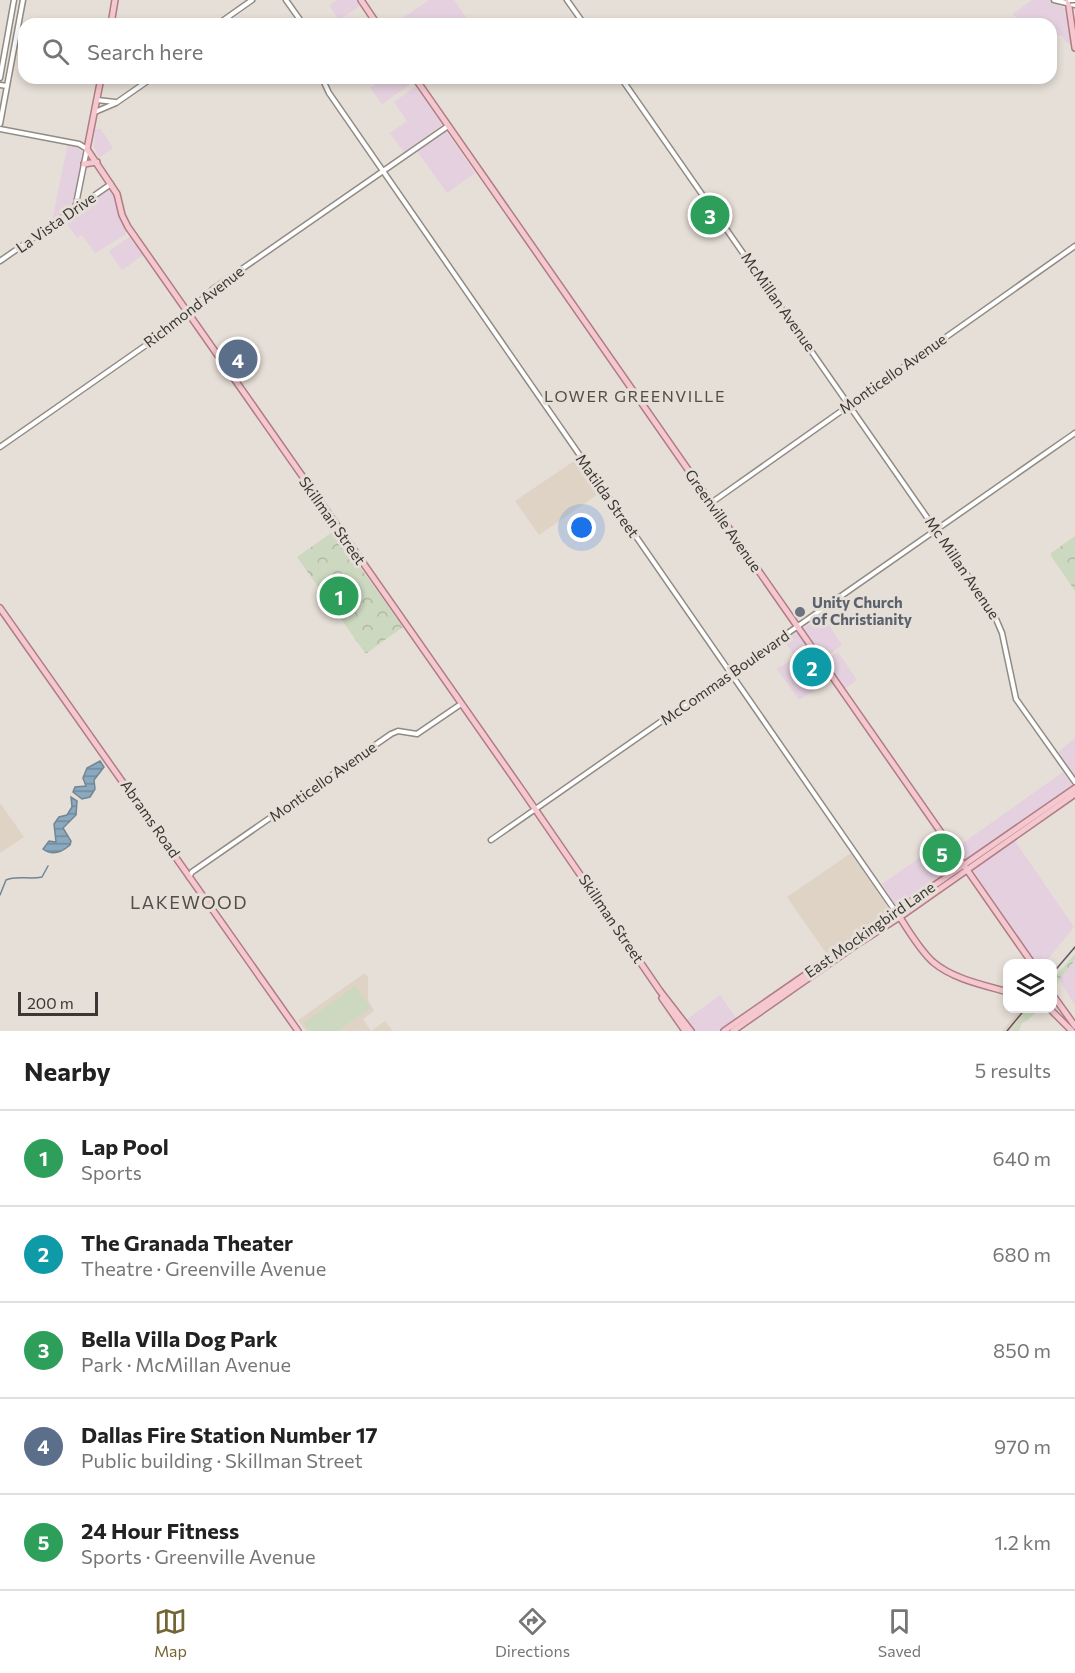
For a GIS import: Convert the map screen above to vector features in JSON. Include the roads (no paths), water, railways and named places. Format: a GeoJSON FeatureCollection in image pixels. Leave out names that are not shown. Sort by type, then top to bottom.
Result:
{"type":"FeatureCollection","features":[{"type":"Feature","properties":{"kind":"main road"},"geometry":{"type":"LineString","coordinates":[[112,18],[115,0]]}},
{"type":"Feature","properties":{"kind":"main road"},"geometry":{"type":"LineString","coordinates":[[361,0],[373,18]]}},
{"type":"Feature","properties":{"kind":"main road"},"geometry":{"type":"LineString","coordinates":[[1070,3],[1075,48]]}},
{"type":"Feature","properties":{"kind":"main road"},"geometry":{"type":"LineString","coordinates":[[87,149],[100,84]]}},
{"type":"Feature","properties":{"kind":"main road","name":"Greenville Avenue"},"geometry":{"type":"LineString","coordinates":[[419,84],[1029,959]]}},
{"type":"Feature","properties":{"kind":"main road","name":"Skillman Street"},"geometry":{"type":"LineString","coordinates":[[87,149],[111,184],[119,200],[125,223],[660,991],[691,1031]]}},
{"type":"Feature","properties":{"kind":"main road"},"geometry":{"type":"LineString","coordinates":[[84,164],[97,162]]}},
{"type":"Feature","properties":{"kind":"main road","name":"Abrams Road"},"geometry":{"type":"LineString","coordinates":[[0,608],[298,1031]]}},
{"type":"Feature","properties":{"kind":"main road","name":"East Mockingbird Lane"},"geometry":{"type":"LineString","coordinates":[[1044,812],[1075,785]]}},
{"type":"Feature","properties":{"kind":"main road","name":"East Mockingbird Lane"},"geometry":{"type":"LineString","coordinates":[[729,1030],[1044,812],[1075,794]]}},
{"type":"Feature","properties":{"kind":"main road"},"geometry":{"type":"LineString","coordinates":[[898,915],[933,961],[947,971],[965,979],[1003,990]]}},
{"type":"Feature","properties":{"kind":"main road","name":"Skillman Street"},"geometry":{"type":"LineString","coordinates":[[660,991],[685,1031]]}},
{"type":"Feature","properties":{"kind":"main road"},"geometry":{"type":"LineString","coordinates":[[1057,1000],[1075,1026]]}},
{"type":"Feature","properties":{"kind":"main road"},"geometry":{"type":"LineString","coordinates":[[1054,1013],[1072,1031]]}},
{"type":"Feature","properties":{"kind":"street"},"geometry":{"type":"LineString","coordinates":[[0,78],[14,0]]}},
{"type":"Feature","properties":{"kind":"street"},"geometry":{"type":"LineString","coordinates":[[20,18],[23,0]]}},
{"type":"Feature","properties":{"kind":"street"},"geometry":{"type":"LineString","coordinates":[[226,18],[252,0]]}},
{"type":"Feature","properties":{"kind":"street"},"geometry":{"type":"LineString","coordinates":[[286,0],[299,18]]}},
{"type":"Feature","properties":{"kind":"street"},"geometry":{"type":"LineString","coordinates":[[567,0],[580,18]]}},
{"type":"Feature","properties":{"kind":"street"},"geometry":{"type":"LineString","coordinates":[[1054,0],[1070,3],[1075,0]]}},
{"type":"Feature","properties":{"kind":"street"},"geometry":{"type":"LineString","coordinates":[[0,124],[18,27]]}},
{"type":"Feature","properties":{"kind":"street"},"geometry":{"type":"LineString","coordinates":[[95,111],[119,101],[143,84]]}},
{"type":"Feature","properties":{"kind":"street","name":"Matilda Street"},"geometry":{"type":"LineString","coordinates":[[325,84],[383,172],[898,915]]}},
{"type":"Feature","properties":{"kind":"street","name":"McMillan Avenue"},"geometry":{"type":"LineString","coordinates":[[625,84],[872,438]]}},
{"type":"Feature","properties":{"kind":"street"},"geometry":{"type":"LineString","coordinates":[[0,85],[7,86]]}},
{"type":"Feature","properties":{"kind":"street"},"geometry":{"type":"LineString","coordinates":[[97,100],[119,101]]}},
{"type":"Feature","properties":{"kind":"street","name":"Richmond Avenue"},"geometry":{"type":"LineString","coordinates":[[0,447],[172,327],[213,289],[448,126]]}},
{"type":"Feature","properties":{"kind":"street"},"geometry":{"type":"LineString","coordinates":[[0,129],[79,144],[87,149],[75,209]]}},
{"type":"Feature","properties":{"kind":"street","name":"La Vista Drive"},"geometry":{"type":"LineString","coordinates":[[0,261],[111,184]]}},
{"type":"Feature","properties":{"kind":"street"},"geometry":{"type":"LineString","coordinates":[[78,196],[80,202],[85,202]]}},
{"type":"Feature","properties":{"kind":"street","name":"Monticello Avenue"},"geometry":{"type":"LineString","coordinates":[[711,503],[1075,246]]}},
{"type":"Feature","properties":{"kind":"street","name":"McCommas Boulevard"},"geometry":{"type":"LineString","coordinates":[[491,840],[1075,433]]}},
{"type":"Feature","properties":{"kind":"street","name":"Mc Millan Avenue"},"geometry":{"type":"LineString","coordinates":[[872,438],[998,620],[1015,697],[1075,785]]}},
{"type":"Feature","properties":{"kind":"street","name":"Monticello Avenue"},"geometry":{"type":"LineString","coordinates":[[189,877],[192,872],[391,734],[398,731],[417,734],[461,704]]}},
{"type":"Feature","properties":{"kind":"water"},"geometry":{"type":"Polygon","coordinates":[[[100,761],[104,767],[94,780],[95,789],[90,797],[82,799],[73,792],[75,787],[86,786],[83,778],[87,768],[100,761]]]}},
{"type":"Feature","properties":{"kind":"water"},"geometry":{"type":"Polygon","coordinates":[[[71,797],[77,801],[76,815],[63,828],[71,841],[70,845],[57,852],[46,851],[43,849],[49,841],[56,842],[54,824],[59,817],[67,815],[72,807],[71,797]]]}},
{"type":"Feature","properties":{"kind":"waterway"},"geometry":{"type":"LineString","coordinates":[[0,895],[6,880],[42,877],[48,866]]}},
{"type":"Feature","properties":{"kind":"tram line"},"geometry":{"type":"LineString","coordinates":[[1057,968],[1075,947]]}},
{"type":"Feature","properties":{"kind":"tram line"},"geometry":{"type":"LineString","coordinates":[[1007,1031],[1022,1013]]}},
{"type":"Feature","properties":{"kind":"place","name":"Bella Villa Dog Park"},"geometry":{"type":"Point","coordinates":[710,215]}},
{"type":"Feature","properties":{"kind":"place","name":"Dallas Fire Station Number 17"},"geometry":{"type":"Point","coordinates":[238,359]}},
{"type":"Feature","properties":{"kind":"place","name":"Lap Pool"},"geometry":{"type":"Point","coordinates":[339,596]}},
{"type":"Feature","properties":{"kind":"place","name":"Unity Church of Christianity"},"geometry":{"type":"Point","coordinates":[800,612]}},
{"type":"Feature","properties":{"kind":"place","name":"The Granada Theater"},"geometry":{"type":"Point","coordinates":[812,667]}},
{"type":"Feature","properties":{"kind":"place","name":"24 Hour Fitness"},"geometry":{"type":"Point","coordinates":[942,853]}},
{"type":"Feature","properties":{"kind":"district","name":"LOWER GREENVILLE"},"geometry":{"type":"Point","coordinates":[635,396]}},
{"type":"Feature","properties":{"kind":"district","name":"LAKEWOOD"},"geometry":{"type":"Point","coordinates":[189,903]}}]}
